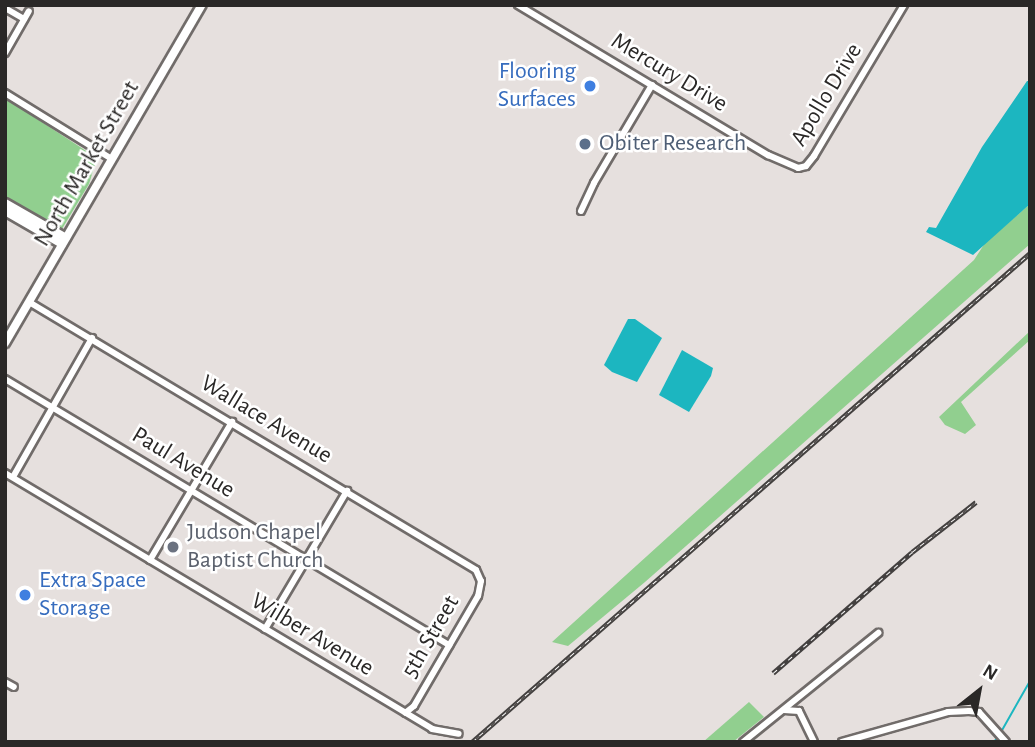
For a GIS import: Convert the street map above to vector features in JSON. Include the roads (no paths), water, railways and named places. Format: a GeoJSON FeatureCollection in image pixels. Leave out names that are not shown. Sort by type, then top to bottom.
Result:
{"type":"FeatureCollection","features":[{"type":"Feature","properties":{"kind":"main road","name":"North Market Street"},"geometry":{"type":"LineString","coordinates":[[5,343],[202,5]]}},
{"type":"Feature","properties":{"kind":"main road"},"geometry":{"type":"LineString","coordinates":[[5,203],[64,241]]}},
{"type":"Feature","properties":{"kind":"main road"},"geometry":{"type":"LineString","coordinates":[[5,211],[64,241]]}},
{"type":"Feature","properties":{"kind":"street","name":"Mercury Drive"},"geometry":{"type":"LineString","coordinates":[[518,5],[779,161],[803,168]]}},
{"type":"Feature","properties":{"kind":"street","name":"Apollo Drive"},"geometry":{"type":"LineString","coordinates":[[803,168],[814,156],[904,5]]}},
{"type":"Feature","properties":{"kind":"street"},"geometry":{"type":"LineString","coordinates":[[5,8],[24,19]]}},
{"type":"Feature","properties":{"kind":"street"},"geometry":{"type":"LineString","coordinates":[[5,53],[29,11]]}},
{"type":"Feature","properties":{"kind":"street"},"geometry":{"type":"LineString","coordinates":[[581,211],[594,183],[652,85]]}},
{"type":"Feature","properties":{"kind":"street"},"geometry":{"type":"LineString","coordinates":[[5,93],[112,159]]}},
{"type":"Feature","properties":{"kind":"street","name":"Wallace Avenue"},"geometry":{"type":"LineString","coordinates":[[29,302],[471,565],[480,577]]}},
{"type":"Feature","properties":{"kind":"street"},"geometry":{"type":"LineString","coordinates":[[13,477],[92,338]]}},
{"type":"Feature","properties":{"kind":"street","name":"Paul Avenue"},"geometry":{"type":"LineString","coordinates":[[5,379],[449,645]]}},
{"type":"Feature","properties":{"kind":"street"},"geometry":{"type":"LineString","coordinates":[[150,560],[232,422]]}},
{"type":"Feature","properties":{"kind":"street","name":"Wilber Avenue"},"geometry":{"type":"LineString","coordinates":[[5,473],[405,713],[439,732],[459,734]]}},
{"type":"Feature","properties":{"kind":"street"},"geometry":{"type":"LineString","coordinates":[[265,629],[347,491]]}},
{"type":"Feature","properties":{"kind":"street","name":"5th Street"},"geometry":{"type":"LineString","coordinates":[[405,713],[414,706],[478,596],[480,577]]}},
{"type":"Feature","properties":{"kind":"street"},"geometry":{"type":"LineString","coordinates":[[743,742],[878,633]]}},
{"type":"Feature","properties":{"kind":"street"},"geometry":{"type":"LineString","coordinates":[[5,682],[14,687]]}},
{"type":"Feature","properties":{"kind":"street"},"geometry":{"type":"LineString","coordinates":[[784,710],[799,711],[814,742]]}},
{"type":"Feature","properties":{"kind":"street"},"geometry":{"type":"LineString","coordinates":[[842,742],[948,712],[979,712],[1006,742]]}},
{"type":"Feature","properties":{"kind":"water"},"geometry":{"type":"Polygon","coordinates":[[[1027,81],[1030,81],[1030,204],[973,255],[926,232],[929,227],[936,228],[982,147],[1027,81]]]}},
{"type":"Feature","properties":{"kind":"water"},"geometry":{"type":"Polygon","coordinates":[[[628,319],[635,319],[662,338],[637,382],[612,372],[604,365],[628,319]]]}},
{"type":"Feature","properties":{"kind":"water"},"geometry":{"type":"Polygon","coordinates":[[[682,350],[713,368],[689,412],[659,395],[682,350]]]}},
{"type":"Feature","properties":{"kind":"waterway"},"geometry":{"type":"LineString","coordinates":[[1001,732],[1030,681]]}},
{"type":"Feature","properties":{"kind":"waterway"},"geometry":{"type":"LineString","coordinates":[[994,742],[998,737]]}},
{"type":"Feature","properties":{"kind":"railway"},"geometry":{"type":"LineString","coordinates":[[472,742],[1030,253]]}},
{"type":"Feature","properties":{"kind":"railway"},"geometry":{"type":"LineString","coordinates":[[773,673],[912,552],[976,502]]}},
{"type":"Feature","properties":{"kind":"place","name":"Flooring Surfaces"},"geometry":{"type":"Point","coordinates":[590,86]}},
{"type":"Feature","properties":{"kind":"place","name":"Obiter Research"},"geometry":{"type":"Point","coordinates":[585,144]}},
{"type":"Feature","properties":{"kind":"place","name":"Judson Chapel Baptist Church"},"geometry":{"type":"Point","coordinates":[173,547]}},
{"type":"Feature","properties":{"kind":"place","name":"Extra Space Storage"},"geometry":{"type":"Point","coordinates":[25,595]}}]}
